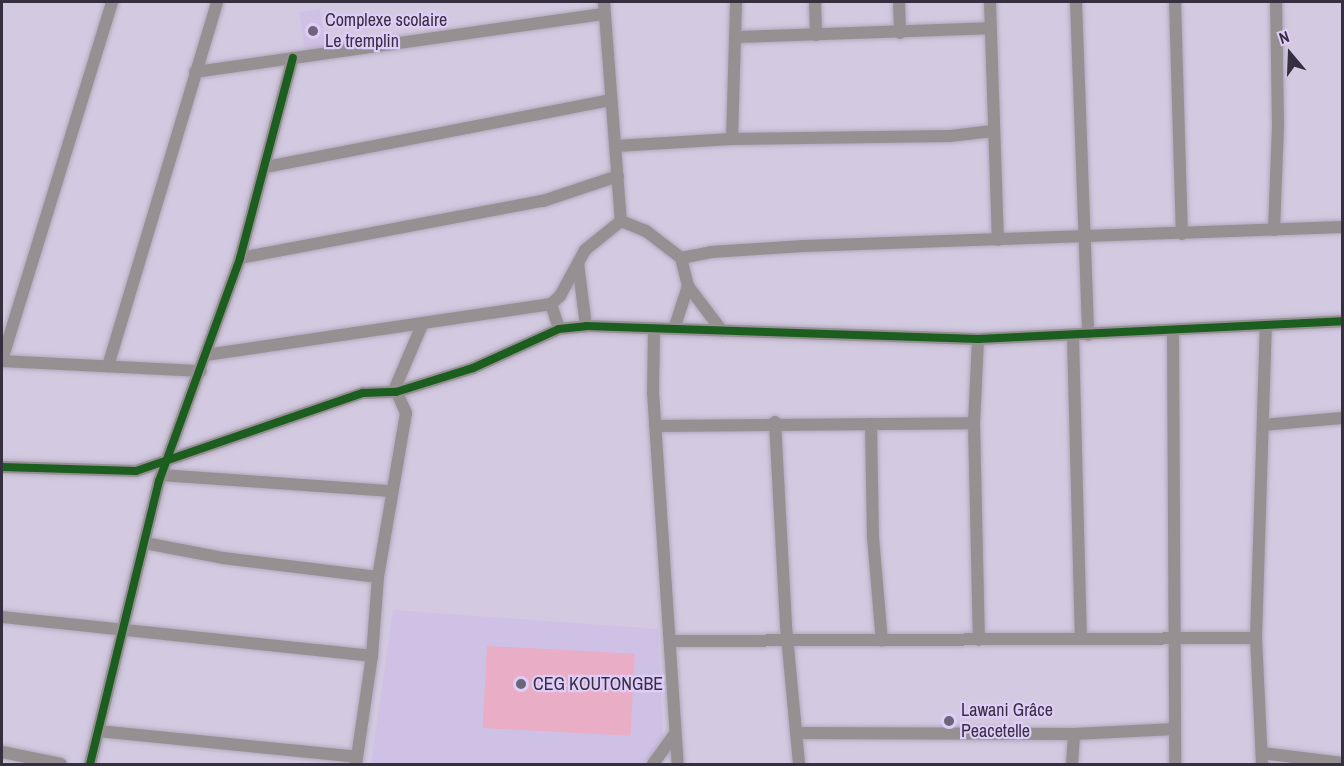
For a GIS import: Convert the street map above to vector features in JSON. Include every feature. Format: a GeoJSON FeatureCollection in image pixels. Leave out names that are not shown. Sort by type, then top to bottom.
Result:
{"type":"FeatureCollection","features":[{"type":"Feature","properties":{"kind":"street"},"geometry":{"type":"LineString","coordinates":[[112,2],[2,360],[201,371]]}},
{"type":"Feature","properties":{"kind":"street"},"geometry":{"type":"LineString","coordinates":[[108,366],[217,2]]}},
{"type":"Feature","properties":{"kind":"street"},"geometry":{"type":"LineString","coordinates":[[732,139],[736,2]]}},
{"type":"Feature","properties":{"kind":"street"},"geometry":{"type":"LineString","coordinates":[[815,2],[816,35]]}},
{"type":"Feature","properties":{"kind":"street"},"geometry":{"type":"LineString","coordinates":[[899,2],[900,33]]}},
{"type":"Feature","properties":{"kind":"street"},"geometry":{"type":"LineString","coordinates":[[990,2],[998,240]]}},
{"type":"Feature","properties":{"kind":"street"},"geometry":{"type":"LineString","coordinates":[[1076,2],[1088,335]]}},
{"type":"Feature","properties":{"kind":"street"},"geometry":{"type":"LineString","coordinates":[[1175,2],[1182,234]]}},
{"type":"Feature","properties":{"kind":"street"},"geometry":{"type":"LineString","coordinates":[[1274,230],[1278,126],[1276,2]]}},
{"type":"Feature","properties":{"kind":"street"},"geometry":{"type":"LineString","coordinates":[[195,72],[604,8],[621,221]]}},
{"type":"Feature","properties":{"kind":"street"},"geometry":{"type":"LineString","coordinates":[[736,37],[900,33],[990,28]]}},
{"type":"Feature","properties":{"kind":"street"},"geometry":{"type":"LineString","coordinates":[[90,765],[161,475],[201,371],[240,258],[266,167],[293,58]]}},
{"type":"Feature","properties":{"kind":"street"},"geometry":{"type":"LineString","coordinates":[[266,167],[611,100]]}},
{"type":"Feature","properties":{"kind":"street"},"geometry":{"type":"LineString","coordinates":[[616,146],[732,139],[950,136],[993,131]]}},
{"type":"Feature","properties":{"kind":"street"},"geometry":{"type":"LineString","coordinates":[[240,258],[543,201],[618,176]]}},
{"type":"Feature","properties":{"kind":"street"},"geometry":{"type":"LineString","coordinates":[[621,221],[646,231],[681,258],[688,286],[722,331]]}},
{"type":"Feature","properties":{"kind":"street"},"geometry":{"type":"LineString","coordinates":[[206,355],[422,325],[551,304],[560,296],[578,263],[595,240],[621,221]]}},
{"type":"Feature","properties":{"kind":"street"},"geometry":{"type":"LineString","coordinates":[[681,258],[794,247],[1084,239],[1342,227]]}},
{"type":"Feature","properties":{"kind":"street"},"geometry":{"type":"LineString","coordinates":[[578,263],[586,326]]}},
{"type":"Feature","properties":{"kind":"street"},"geometry":{"type":"LineString","coordinates":[[674,329],[688,286]]}},
{"type":"Feature","properties":{"kind":"street"},"geometry":{"type":"LineString","coordinates":[[551,304],[559,328]]}},
{"type":"Feature","properties":{"kind":"street"},"geometry":{"type":"LineString","coordinates":[[2,467],[123,472],[167,462],[318,406],[363,393],[396,392],[473,368],[559,328],[586,326],[978,339],[1073,337],[1342,321]]}},
{"type":"Feature","properties":{"kind":"street"},"geometry":{"type":"LineString","coordinates":[[98,731],[356,761],[372,656],[378,577],[406,413],[396,392],[422,325]]}},
{"type":"Feature","properties":{"kind":"street"},"geometry":{"type":"LineString","coordinates":[[1266,326],[1256,638],[1262,759],[1342,763]]}},
{"type":"Feature","properties":{"kind":"street"},"geometry":{"type":"LineString","coordinates":[[654,330],[655,426],[674,735],[678,765]]}},
{"type":"Feature","properties":{"kind":"street"},"geometry":{"type":"LineString","coordinates":[[1173,331],[1175,765]]}},
{"type":"Feature","properties":{"kind":"street"},"geometry":{"type":"LineString","coordinates":[[1073,337],[1081,639]]}},
{"type":"Feature","properties":{"kind":"street"},"geometry":{"type":"LineString","coordinates":[[978,339],[974,423],[979,640]]}},
{"type":"Feature","properties":{"kind":"street"},"geometry":{"type":"LineString","coordinates":[[1263,425],[1342,418]]}},
{"type":"Feature","properties":{"kind":"street"},"geometry":{"type":"LineString","coordinates":[[655,426],[775,422],[974,423]]}},
{"type":"Feature","properties":{"kind":"street"},"geometry":{"type":"LineString","coordinates":[[775,422],[788,643],[799,765]]}},
{"type":"Feature","properties":{"kind":"street"},"geometry":{"type":"LineString","coordinates":[[872,424],[873,537],[882,641]]}},
{"type":"Feature","properties":{"kind":"street"},"geometry":{"type":"LineString","coordinates":[[161,475],[391,491]]}},
{"type":"Feature","properties":{"kind":"street"},"geometry":{"type":"LineString","coordinates":[[145,543],[246,561],[378,577]]}},
{"type":"Feature","properties":{"kind":"street"},"geometry":{"type":"LineString","coordinates":[[2,617],[372,656]]}},
{"type":"Feature","properties":{"kind":"street"},"geometry":{"type":"LineString","coordinates":[[670,641],[788,643],[1256,638]]}},
{"type":"Feature","properties":{"kind":"street"},"geometry":{"type":"LineString","coordinates":[[796,733],[1074,734],[1175,729]]}},
{"type":"Feature","properties":{"kind":"street"},"geometry":{"type":"LineString","coordinates":[[1072,765],[1074,734]]}},
{"type":"Feature","properties":{"kind":"street"},"geometry":{"type":"LineString","coordinates":[[653,765],[674,735]]}},
{"type":"Feature","properties":{"kind":"street"},"geometry":{"type":"LineString","coordinates":[[2,752],[61,765]]}},
{"type":"Feature","properties":{"kind":"shaded area","name":"Complexe scolaire Le tremplin"},"geometry":{"type":"Polygon","coordinates":[[[320,9],[326,50],[305,53],[299,12],[320,9]]]}},
{"type":"Feature","properties":{"kind":"shaded area","name":"CEG KOUTONGBE"},"geometry":{"type":"Polygon","coordinates":[[[393,610],[658,629],[663,739],[645,764],[371,764],[393,610]]]}},
{"type":"Feature","properties":{"kind":"shaded area"},"geometry":{"type":"Polygon","coordinates":[[[487,646],[635,654],[631,736],[483,728],[487,646]]]}},
{"type":"Feature","properties":{"kind":"cycle path"},"geometry":{"type":"LineString","coordinates":[[90,764],[159,481],[240,258],[293,58]]}},
{"type":"Feature","properties":{"kind":"cycle path"},"geometry":{"type":"LineString","coordinates":[[2,467],[136,471],[363,393],[396,392],[473,368],[559,329],[586,326],[978,339],[1342,321]]}},
{"type":"Feature","properties":{"kind":"place","name":"Complexe scolaire Le tremplin"},"geometry":{"type":"Point","coordinates":[313,31]}},
{"type":"Feature","properties":{"kind":"place","name":"CEG KOUTONGBE"},"geometry":{"type":"Point","coordinates":[521,684]}},
{"type":"Feature","properties":{"kind":"place","name":"Lawani Grâce Peacetelle"},"geometry":{"type":"Point","coordinates":[949,721]}}]}
